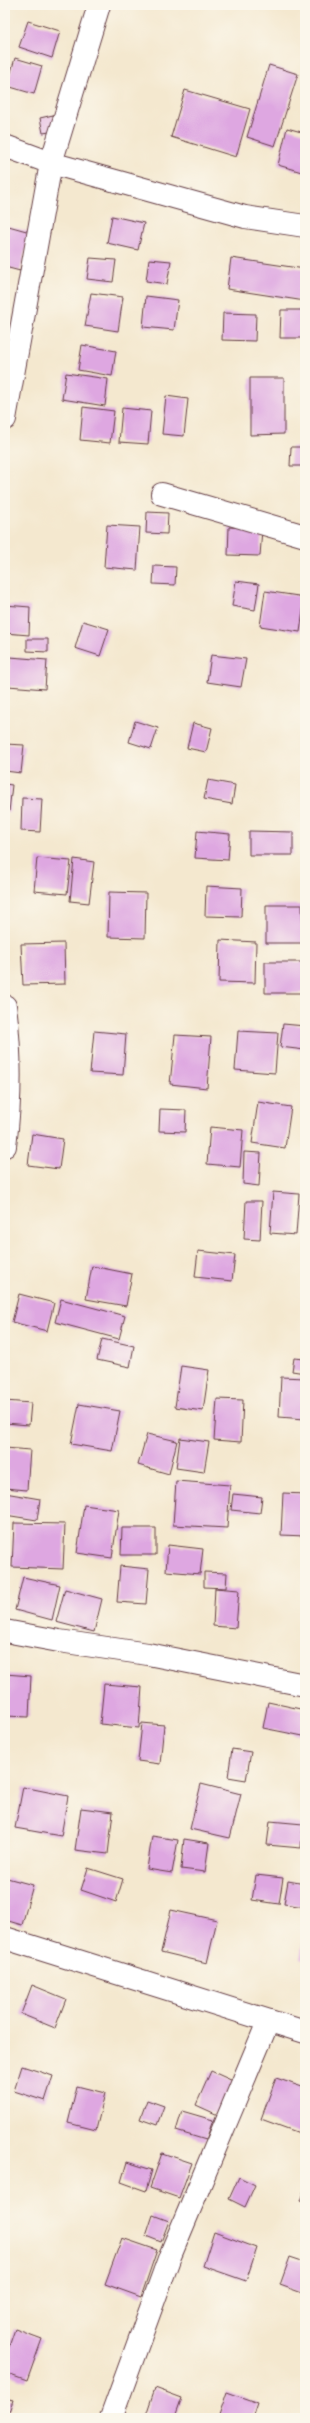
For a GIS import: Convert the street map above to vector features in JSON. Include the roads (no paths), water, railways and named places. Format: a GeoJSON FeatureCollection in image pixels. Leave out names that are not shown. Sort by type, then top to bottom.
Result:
{"type":"FeatureCollection","features":[{"type":"Feature","properties":{"kind":"street"},"geometry":{"type":"LineString","coordinates":[[5,419],[51,163],[99,5]]}},
{"type":"Feature","properties":{"kind":"street"},"geometry":{"type":"LineString","coordinates":[[5,146],[51,163],[245,217],[305,226]]}},
{"type":"Feature","properties":{"kind":"street"},"geometry":{"type":"LineString","coordinates":[[162,494],[305,536]]}},
{"type":"Feature","properties":{"kind":"street"},"geometry":{"type":"LineString","coordinates":[[5,1006],[8,1026],[5,1146]]}},
{"type":"Feature","properties":{"kind":"street"},"geometry":{"type":"LineString","coordinates":[[5,1631],[59,1641],[148,1654],[305,1685]]}},
{"type":"Feature","properties":{"kind":"street"},"geometry":{"type":"LineString","coordinates":[[5,1938],[268,2022],[305,2032]]}},
{"type":"Feature","properties":{"kind":"street"},"geometry":{"type":"LineString","coordinates":[[111,2418],[170,2256],[268,2022]]}}]}
